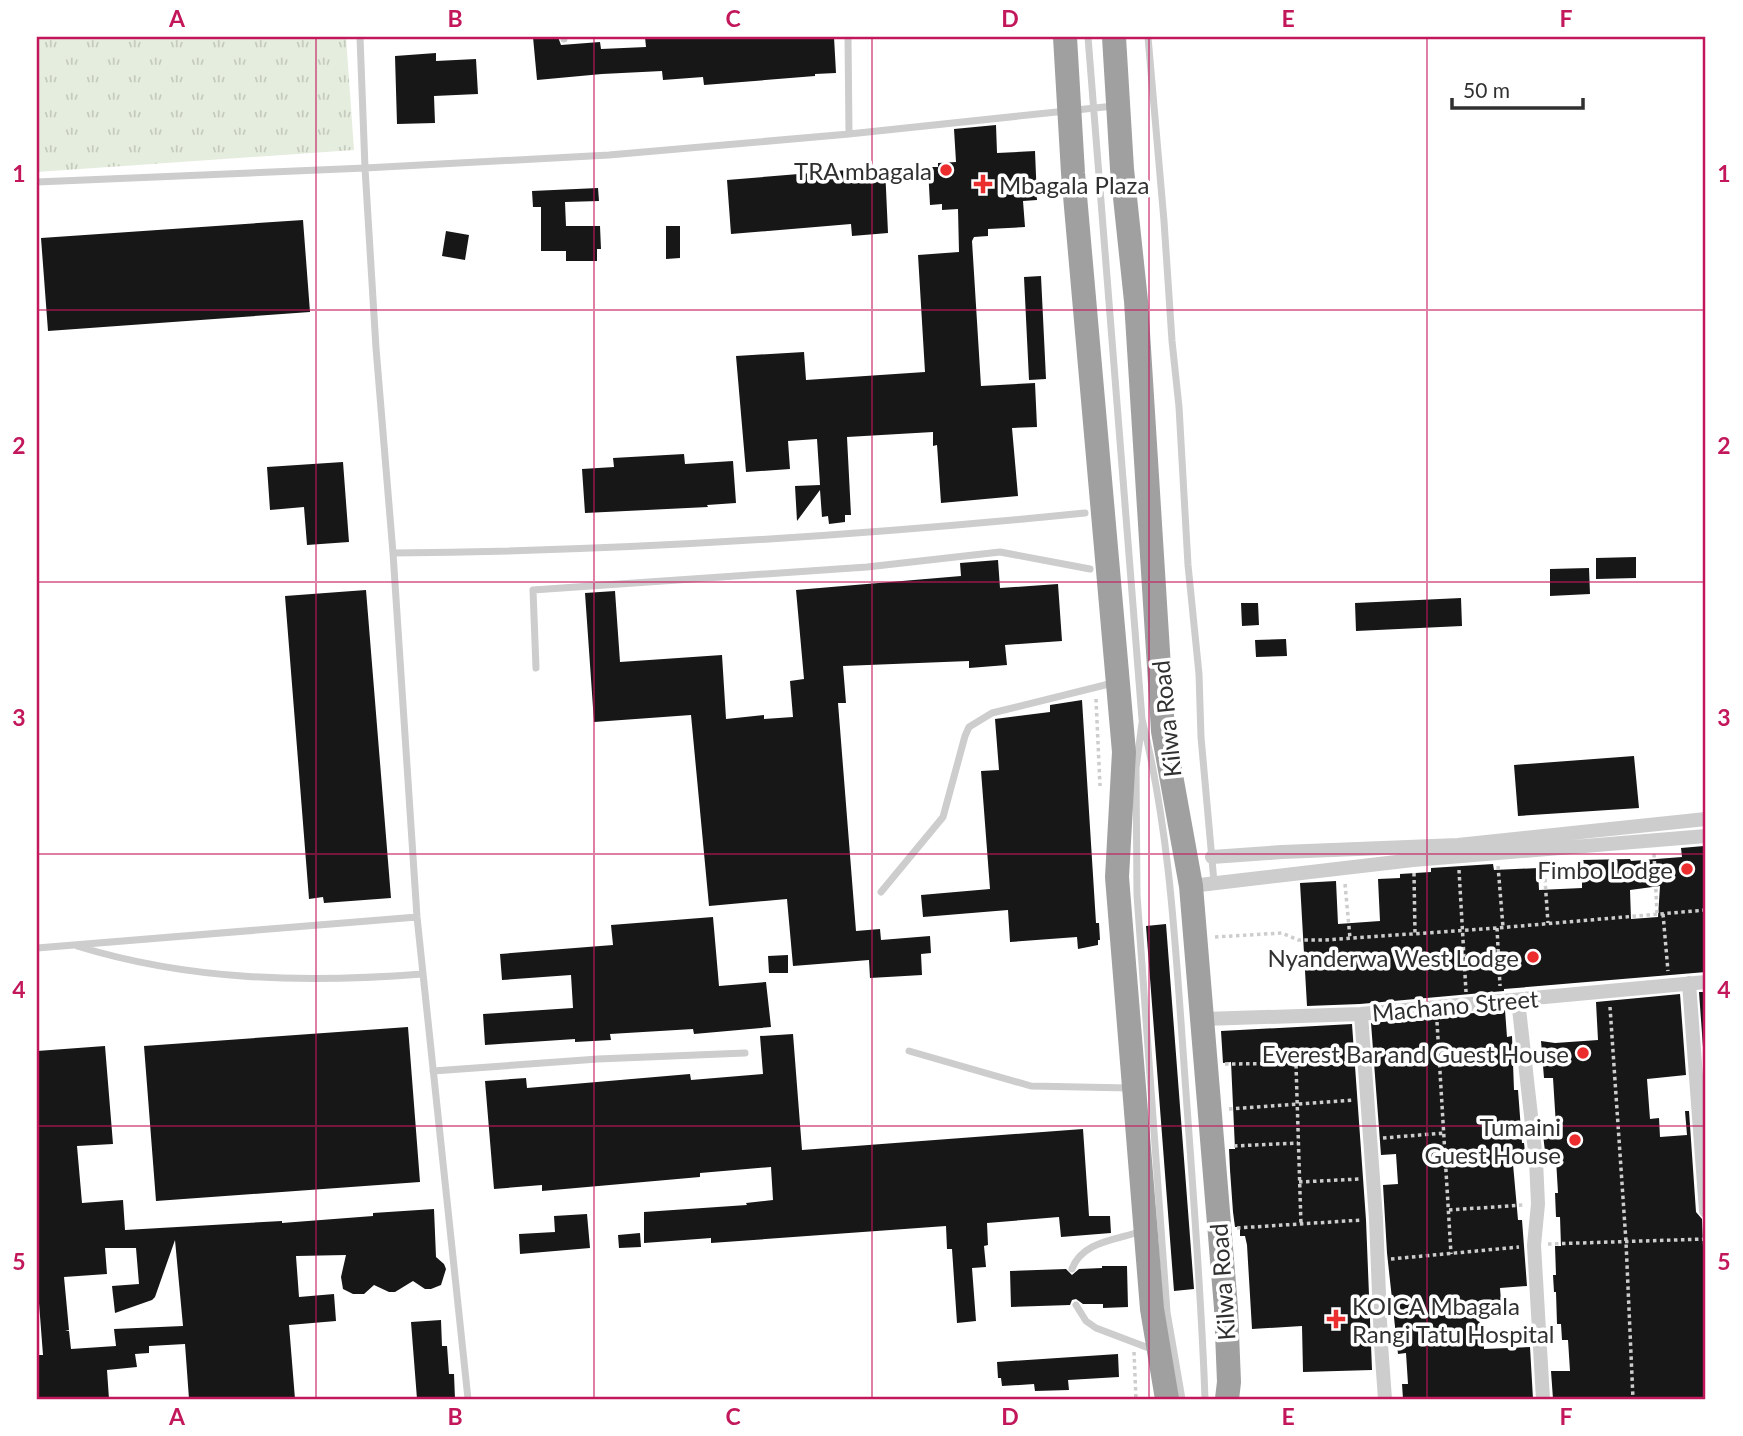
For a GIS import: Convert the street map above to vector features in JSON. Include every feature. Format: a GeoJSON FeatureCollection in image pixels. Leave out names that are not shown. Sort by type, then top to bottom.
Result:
{"type":"FeatureCollection","features":[{"type":"Feature","properties":{"kind":"highway","name":"Kilwa Road"},"geometry":{"type":"LineString","coordinates":[[1065,37],[1082,110],[1073,173],[1106,684],[1124,752],[1117,877],[1144,1230],[1158,1352],[1167,1399]]}},
{"type":"Feature","properties":{"kind":"highway","name":"Kilwa Road"},"geometry":{"type":"LineString","coordinates":[[1114,37],[1136,301],[1163,731],[1202,884],[1195,937],[1226,1308],[1227,1399]]}},
{"type":"Feature","properties":{"kind":"street"},"geometry":{"type":"LineString","coordinates":[[1212,858],[1282,852],[1458,845],[1706,819]]}},
{"type":"Feature","properties":{"kind":"street"},"geometry":{"type":"LineString","coordinates":[[1202,884],[1413,860],[1706,836]]}},
{"type":"Feature","properties":{"kind":"street","name":"Machano Street"},"geometry":{"type":"LineString","coordinates":[[1203,1019],[1361,1014],[1706,982]]}},
{"type":"Feature","properties":{"kind":"street"},"geometry":{"type":"LineString","coordinates":[[1689,983],[1706,1211]]}},
{"type":"Feature","properties":{"kind":"street"},"geometry":{"type":"LineString","coordinates":[[1518,1000],[1538,1204],[1534,1245],[1543,1399]]}},
{"type":"Feature","properties":{"kind":"street"},"geometry":{"type":"LineString","coordinates":[[1361,1014],[1376,1219],[1385,1399]]}},
{"type":"Feature","properties":{"kind":"lane"},"geometry":{"type":"LineString","coordinates":[[360,37],[376,348],[394,553],[417,917],[468,1399]]}},
{"type":"Feature","properties":{"kind":"lane"},"geometry":{"type":"LineString","coordinates":[[848,37],[849,134]]}},
{"type":"Feature","properties":{"kind":"lane"},"geometry":{"type":"LineString","coordinates":[[1088,37],[1082,110],[1142,719],[1154,767],[1171,893],[1202,1309],[1205,1399]]}},
{"type":"Feature","properties":{"kind":"lane"},"geometry":{"type":"LineString","coordinates":[[1148,37],[1179,407],[1188,565],[1212,858],[1202,884]]}},
{"type":"Feature","properties":{"kind":"lane"},"geometry":{"type":"LineString","coordinates":[[37,182],[609,155],[849,134],[1119,105]]}},
{"type":"Feature","properties":{"kind":"lane"},"geometry":{"type":"LineString","coordinates":[[394,553],[614,549],[1085,513]]}},
{"type":"Feature","properties":{"kind":"lane"},"geometry":{"type":"LineString","coordinates":[[536,668],[533,590],[867,568],[1000,552],[1090,569]]}},
{"type":"Feature","properties":{"kind":"lane"},"geometry":{"type":"LineString","coordinates":[[881,892],[943,817],[969,727],[992,713],[1106,684]]}},
{"type":"Feature","properties":{"kind":"lane"},"geometry":{"type":"LineString","coordinates":[[1142,719],[1136,768],[1137,895],[1167,1312],[1182,1399]]}},
{"type":"Feature","properties":{"kind":"lane"},"geometry":{"type":"LineString","coordinates":[[37,948],[417,917]]}},
{"type":"Feature","properties":{"kind":"lane"},"geometry":{"type":"LineString","coordinates":[[73,944],[154,967],[198,972],[313,979],[423,974]]}},
{"type":"Feature","properties":{"kind":"lane"},"geometry":{"type":"LineString","coordinates":[[909,1051],[1031,1086],[1133,1087]]}},
{"type":"Feature","properties":{"kind":"lane"},"geometry":{"type":"LineString","coordinates":[[433,1071],[598,1059],[745,1053]]}},
{"type":"Feature","properties":{"kind":"lane"},"geometry":{"type":"LineString","coordinates":[[1072,1269],[1082,1252],[1144,1230]]}},
{"type":"Feature","properties":{"kind":"lane"},"geometry":{"type":"LineString","coordinates":[[1076,1305],[1086,1321],[1096,1328],[1158,1352]]}},
{"type":"Feature","properties":{"kind":"path"},"geometry":{"type":"LineString","coordinates":[[1100,798],[1106,684]]}},
{"type":"Feature","properties":{"kind":"path"},"geometry":{"type":"LineString","coordinates":[[1653,842],[1657,914]]}},
{"type":"Feature","properties":{"kind":"path"},"geometry":{"type":"LineString","coordinates":[[1544,849],[1548,923]]}},
{"type":"Feature","properties":{"kind":"path"},"geometry":{"type":"LineString","coordinates":[[1497,853],[1503,927]]}},
{"type":"Feature","properties":{"kind":"path"},"geometry":{"type":"LineString","coordinates":[[1458,858],[1467,1003]]}},
{"type":"Feature","properties":{"kind":"path"},"geometry":{"type":"LineString","coordinates":[[1413,860],[1415,933]]}},
{"type":"Feature","properties":{"kind":"path"},"geometry":{"type":"LineString","coordinates":[[1344,868],[1350,938]]}},
{"type":"Feature","properties":{"kind":"path"},"geometry":{"type":"LineString","coordinates":[[1195,937],[1282,933],[1298,940],[1350,938],[1706,910]]}},
{"type":"Feature","properties":{"kind":"path"},"geometry":{"type":"LineString","coordinates":[[1663,914],[1669,985]]}},
{"type":"Feature","properties":{"kind":"path"},"geometry":{"type":"LineString","coordinates":[[1497,928],[1500,1001]]}},
{"type":"Feature","properties":{"kind":"path"},"geometry":{"type":"LineString","coordinates":[[1609,991],[1626,1242],[1633,1399]]}},
{"type":"Feature","properties":{"kind":"path"},"geometry":{"type":"LineString","coordinates":[[1436,1005],[1451,1254]]}},
{"type":"Feature","properties":{"kind":"path"},"geometry":{"type":"LineString","coordinates":[[1206,1065],[1364,1063]]}},
{"type":"Feature","properties":{"kind":"path"},"geometry":{"type":"LineString","coordinates":[[1296,1065],[1301,1225]]}},
{"type":"Feature","properties":{"kind":"path"},"geometry":{"type":"LineString","coordinates":[[1209,1111],[1367,1099]]}},
{"type":"Feature","properties":{"kind":"path"},"geometry":{"type":"LineString","coordinates":[[1370,1139],[1444,1133]]}},
{"type":"Feature","properties":{"kind":"path"},"geometry":{"type":"LineString","coordinates":[[1212,1147],[1298,1143]]}},
{"type":"Feature","properties":{"kind":"path"},"geometry":{"type":"LineString","coordinates":[[1299,1182],[1373,1179]]}},
{"type":"Feature","properties":{"kind":"path"},"geometry":{"type":"LineString","coordinates":[[1449,1210],[1538,1204]]}},
{"type":"Feature","properties":{"kind":"path"},"geometry":{"type":"LineString","coordinates":[[1218,1230],[1376,1219]]}},
{"type":"Feature","properties":{"kind":"path"},"geometry":{"type":"LineString","coordinates":[[1378,1260],[1534,1245],[1706,1239]]}},
{"type":"Feature","properties":{"kind":"path"},"geometry":{"type":"LineString","coordinates":[[1133,1341],[1136,1399]]}},
{"type":"Feature","properties":{"kind":"green space"},"geometry":{"type":"Polygon","coordinates":[[[37,37],[346,37],[354,150],[37,172],[37,37]]]}},
{"type":"Feature","properties":{"kind":"building"},"geometry":{"type":"Polygon","coordinates":[[[533,37],[558,37],[561,45],[600,42],[601,49],[646,47],[645,37],[834,37],[836,73],[704,85],[703,77],[663,80],[662,71],[537,80],[533,37]]]}},
{"type":"Feature","properties":{"kind":"building"},"geometry":{"type":"Polygon","coordinates":[[[436,53],[436,61],[476,59],[478,94],[434,96],[435,123],[397,124],[395,56],[436,53]]]}},
{"type":"Feature","properties":{"kind":"building"},"geometry":{"type":"Polygon","coordinates":[[[996,125],[997,153],[1035,151],[1037,200],[1023,201],[1025,227],[988,229],[988,236],[974,237],[972,241],[981,386],[1035,383],[1037,427],[1012,428],[1018,496],[941,503],[937,445],[933,446],[933,432],[847,437],[851,515],[845,515],[845,522],[829,524],[828,516],[822,517],[820,490],[797,521],[795,486],[820,485],[817,439],[788,441],[790,469],[746,472],[736,356],[804,352],[806,380],[925,372],[918,255],[959,252],[958,209],[942,210],[942,204],[930,205],[928,167],[938,167],[938,163],[956,162],[954,129],[996,125]]]}},
{"type":"Feature","properties":{"kind":"building"},"geometry":{"type":"Polygon","coordinates":[[[885,167],[888,233],[852,236],[851,224],[731,234],[727,180],[885,167]]]}},
{"type":"Feature","properties":{"kind":"building"},"geometry":{"type":"Polygon","coordinates":[[[598,188],[599,201],[565,202],[566,226],[600,226],[601,249],[597,249],[597,261],[566,261],[566,251],[541,251],[541,207],[533,207],[532,191],[598,188]]]}},
{"type":"Feature","properties":{"kind":"building"},"geometry":{"type":"Polygon","coordinates":[[[303,220],[310,312],[48,331],[41,238],[303,220]]]}},
{"type":"Feature","properties":{"kind":"building"},"geometry":{"type":"Polygon","coordinates":[[[666,226],[680,226],[680,258],[666,259],[666,226]]]}},
{"type":"Feature","properties":{"kind":"building"},"geometry":{"type":"Polygon","coordinates":[[[446,231],[469,235],[465,260],[442,256],[446,231]]]}},
{"type":"Feature","properties":{"kind":"building"},"geometry":{"type":"Polygon","coordinates":[[[1041,276],[1046,379],[1029,380],[1024,277],[1041,276]]]}},
{"type":"Feature","properties":{"kind":"building"},"geometry":{"type":"Polygon","coordinates":[[[684,454],[685,464],[733,461],[736,503],[707,505],[708,507],[585,513],[582,469],[614,467],[613,458],[684,454]]]}},
{"type":"Feature","properties":{"kind":"building"},"geometry":{"type":"Polygon","coordinates":[[[343,462],[349,542],[307,545],[304,507],[270,510],[267,467],[343,462]]]}},
{"type":"Feature","properties":{"kind":"building"},"geometry":{"type":"Polygon","coordinates":[[[1636,557],[1636,578],[1596,579],[1596,558],[1636,557]]]}},
{"type":"Feature","properties":{"kind":"building"},"geometry":{"type":"Polygon","coordinates":[[[998,560],[1000,588],[1058,584],[1062,641],[1005,645],[1007,665],[969,668],[969,661],[843,666],[846,703],[838,703],[856,931],[880,929],[881,940],[930,936],[931,953],[921,954],[922,975],[870,978],[869,960],[793,966],[787,899],[709,906],[691,715],[594,722],[585,593],[615,591],[620,662],[722,655],[726,719],[764,715],[764,719],[793,717],[790,681],[804,679],[796,590],[961,576],[960,563],[998,560]]]}},
{"type":"Feature","properties":{"kind":"building"},"geometry":{"type":"Polygon","coordinates":[[[1589,568],[1590,594],[1550,596],[1550,569],[1589,568]]]}},
{"type":"Feature","properties":{"kind":"building"},"geometry":{"type":"Polygon","coordinates":[[[366,590],[391,898],[324,903],[323,897],[309,899],[285,596],[366,590]]]}},
{"type":"Feature","properties":{"kind":"building"},"geometry":{"type":"Polygon","coordinates":[[[1461,598],[1462,626],[1356,631],[1355,603],[1461,598]]]}},
{"type":"Feature","properties":{"kind":"building"},"geometry":{"type":"Polygon","coordinates":[[[1241,603],[1258,603],[1259,625],[1242,626],[1241,603]]]}},
{"type":"Feature","properties":{"kind":"building"},"geometry":{"type":"Polygon","coordinates":[[[1286,639],[1287,656],[1256,657],[1255,640],[1286,639]]]}},
{"type":"Feature","properties":{"kind":"building"},"geometry":{"type":"Polygon","coordinates":[[[1082,700],[1096,923],[1099,923],[1098,945],[1078,949],[1077,937],[1010,942],[1008,910],[923,917],[921,895],[990,889],[981,771],[999,770],[995,719],[1050,712],[1050,705],[1082,700]]]}},
{"type":"Feature","properties":{"kind":"building"},"geometry":{"type":"Polygon","coordinates":[[[1634,756],[1639,808],[1518,816],[1514,765],[1634,756]]]}},
{"type":"Feature","properties":{"kind":"building"},"geometry":{"type":"Polygon","coordinates":[[[1706,846],[1706,972],[1360,1004],[1307,1006],[1300,883],[1336,881],[1338,924],[1380,921],[1378,879],[1431,872],[1431,868],[1493,864],[1494,870],[1538,868],[1539,890],[1582,888],[1582,860],[1631,861],[1682,857],[1681,848],[1706,846]],[[1660,886],[1630,890],[1631,919],[1658,917],[1660,886]]]}},
{"type":"Feature","properties":{"kind":"building"},"geometry":{"type":"Polygon","coordinates":[[[713,917],[719,986],[766,982],[771,1027],[694,1034],[693,1029],[610,1034],[611,1040],[575,1042],[575,1039],[485,1045],[483,1014],[573,1008],[571,975],[502,980],[500,954],[613,945],[611,925],[713,917]]]}},
{"type":"Feature","properties":{"kind":"building"},"geometry":{"type":"Polygon","coordinates":[[[1166,924],[1194,1289],[1174,1291],[1146,926],[1166,924]]]}},
{"type":"Feature","properties":{"kind":"building"},"geometry":{"type":"Polygon","coordinates":[[[788,955],[788,973],[769,973],[768,956],[788,955]]]}},
{"type":"Feature","properties":{"kind":"building"},"geometry":{"type":"Polygon","coordinates":[[[1699,992],[1706,992],[1706,1061],[1704,1061],[1699,992]]]}},
{"type":"Feature","properties":{"kind":"building"},"geometry":{"type":"Polygon","coordinates":[[[1680,994],[1686,1075],[1647,1079],[1650,1119],[1659,1118],[1660,1137],[1687,1135],[1685,1111],[1689,1111],[1696,1212],[1702,1219],[1703,1247],[1706,1247],[1706,1399],[1553,1399],[1551,1371],[1570,1371],[1568,1340],[1562,1340],[1561,1324],[1557,1324],[1554,1292],[1555,1246],[1561,1246],[1560,1217],[1556,1217],[1556,1159],[1546,1160],[1542,1126],[1556,1126],[1553,1078],[1544,1078],[1541,1041],[1555,1043],[1598,1040],[1596,1002],[1680,994]]]}},
{"type":"Feature","properties":{"kind":"building"},"geometry":{"type":"Polygon","coordinates":[[[1505,1010],[1507,1037],[1512,1036],[1514,1090],[1518,1090],[1526,1161],[1513,1164],[1518,1220],[1522,1220],[1527,1286],[1500,1288],[1501,1301],[1478,1302],[1484,1349],[1530,1347],[1533,1399],[1403,1399],[1402,1384],[1408,1384],[1406,1353],[1398,1354],[1383,1185],[1398,1184],[1396,1154],[1381,1155],[1371,1023],[1505,1010]]]}},
{"type":"Feature","properties":{"kind":"building"},"geometry":{"type":"Polygon","coordinates":[[[1352,1024],[1366,1220],[1372,1370],[1303,1372],[1302,1326],[1252,1329],[1247,1245],[1245,1236],[1240,1236],[1240,1227],[1235,1227],[1233,1212],[1229,1149],[1235,1149],[1231,1062],[1223,1063],[1221,1031],[1352,1024]]]}},
{"type":"Feature","properties":{"kind":"building"},"geometry":{"type":"Polygon","coordinates":[[[408,1027],[420,1182],[156,1201],[144,1046],[408,1027]]]}},
{"type":"Feature","properties":{"kind":"building"},"geometry":{"type":"Polygon","coordinates":[[[793,1034],[802,1150],[1083,1129],[1089,1216],[1110,1216],[1111,1233],[1061,1237],[1059,1217],[987,1223],[988,1245],[984,1246],[986,1267],[972,1268],[976,1321],[957,1323],[952,1249],[947,1249],[946,1226],[711,1243],[711,1238],[644,1243],[644,1212],[747,1205],[746,1203],[773,1200],[771,1167],[700,1173],[700,1177],[542,1191],[542,1185],[494,1189],[485,1081],[526,1078],[527,1088],[690,1074],[691,1080],[763,1074],[760,1036],[793,1034]]]}},
{"type":"Feature","properties":{"kind":"building"},"geometry":{"type":"Polygon","coordinates":[[[105,1046],[113,1144],[77,1146],[82,1203],[123,1200],[125,1230],[282,1223],[434,1209],[436,1257],[446,1269],[441,1285],[425,1289],[413,1281],[395,1292],[374,1285],[364,1294],[353,1294],[343,1289],[341,1277],[346,1255],[296,1256],[299,1297],[334,1294],[336,1321],[289,1325],[295,1399],[189,1399],[185,1344],[149,1346],[149,1353],[135,1354],[137,1367],[107,1370],[109,1399],[37,1399],[37,1355],[43,1355],[37,1277],[37,1051],[105,1046]],[[175,1240],[155,1297],[115,1313],[112,1286],[139,1284],[136,1248],[105,1248],[107,1274],[64,1277],[69,1330],[65,1331],[69,1331],[71,1349],[116,1346],[114,1329],[183,1326],[175,1240]]]}},
{"type":"Feature","properties":{"kind":"building"},"geometry":{"type":"Polygon","coordinates":[[[587,1214],[590,1248],[520,1254],[519,1234],[555,1232],[554,1216],[587,1214]]]}},
{"type":"Feature","properties":{"kind":"building"},"geometry":{"type":"Polygon","coordinates":[[[640,1233],[641,1247],[619,1248],[618,1235],[640,1233]]]}},
{"type":"Feature","properties":{"kind":"building"},"geometry":{"type":"Polygon","coordinates":[[[1127,1266],[1128,1307],[1103,1308],[1103,1304],[1083,1304],[1076,1299],[1072,1300],[1070,1305],[1011,1307],[1010,1271],[1066,1269],[1072,1275],[1079,1269],[1127,1266]]]}},
{"type":"Feature","properties":{"kind":"building"},"geometry":{"type":"Polygon","coordinates":[[[441,1320],[442,1346],[447,1346],[449,1374],[454,1374],[455,1399],[417,1399],[411,1322],[441,1320]]]}},
{"type":"Feature","properties":{"kind":"building"},"geometry":{"type":"Polygon","coordinates":[[[1118,1354],[1119,1377],[1068,1380],[1069,1390],[1035,1391],[1034,1384],[1002,1386],[1001,1378],[998,1378],[997,1362],[1118,1354]]]}},
{"type":"Feature","properties":{"kind":"place","name":"TRA mbagala"},"geometry":{"type":"Point","coordinates":[946,170]}},
{"type":"Feature","properties":{"kind":"place","name":"Mbagala Plaza"},"geometry":{"type":"Point","coordinates":[983,184]}},
{"type":"Feature","properties":{"kind":"place","name":"Fimbo Lodge"},"geometry":{"type":"Point","coordinates":[1687,869]}},
{"type":"Feature","properties":{"kind":"place","name":"Nyanderwa West Lodge"},"geometry":{"type":"Point","coordinates":[1533,957]}},
{"type":"Feature","properties":{"kind":"place","name":"Everest Bar and Guest House"},"geometry":{"type":"Point","coordinates":[1583,1053]}},
{"type":"Feature","properties":{"kind":"place","name":"Tumaini Guest House"},"geometry":{"type":"Point","coordinates":[1575,1140]}},
{"type":"Feature","properties":{"kind":"place","name":"KOICA Mbagala Rangi Tatu Hospital"},"geometry":{"type":"Point","coordinates":[1336,1319]}}]}
